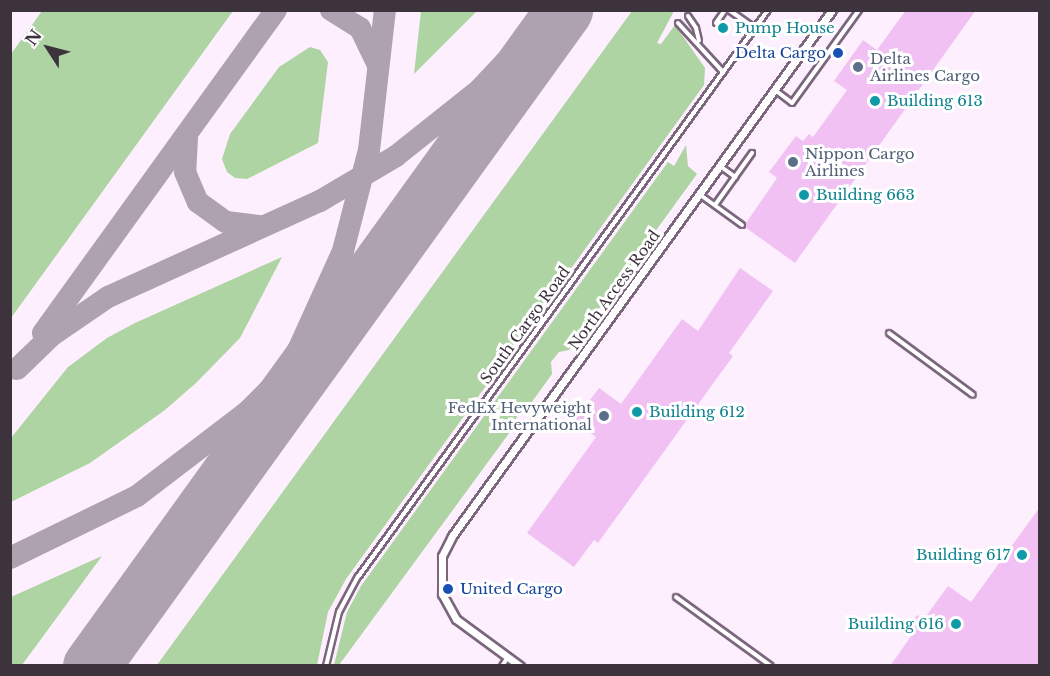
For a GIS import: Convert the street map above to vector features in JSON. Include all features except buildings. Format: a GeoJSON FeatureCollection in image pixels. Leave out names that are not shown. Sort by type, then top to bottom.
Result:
{"type":"FeatureCollection","features":[{"type":"Feature","properties":{"kind":"street","name":"North Access Road"},"geometry":{"type":"LineString","coordinates":[[508,657],[456,619],[442,594],[442,556],[452,536],[832,10]]}},
{"type":"Feature","properties":{"kind":"street"},"geometry":{"type":"LineString","coordinates":[[508,657],[520,666]]}},
{"type":"Feature","properties":{"kind":"lane"},"geometry":{"type":"LineString","coordinates":[[716,23],[727,10],[755,28]]}},
{"type":"Feature","properties":{"kind":"lane","name":"South Cargo Road"},"geometry":{"type":"LineString","coordinates":[[326,666],[339,612],[358,577],[768,10]]}},
{"type":"Feature","properties":{"kind":"lane"},"geometry":{"type":"LineString","coordinates":[[775,90],[792,103],[859,10]]}},
{"type":"Feature","properties":{"kind":"lane"},"geometry":{"type":"LineString","coordinates":[[688,16],[696,28],[699,41],[723,72]]}},
{"type":"Feature","properties":{"kind":"lane"},"geometry":{"type":"LineString","coordinates":[[678,23],[687,35],[699,41]]}},
{"type":"Feature","properties":{"kind":"lane"},"geometry":{"type":"LineString","coordinates":[[715,205],[752,153]]}},
{"type":"Feature","properties":{"kind":"lane"},"geometry":{"type":"LineString","coordinates":[[720,166],[735,177]]}},
{"type":"Feature","properties":{"kind":"lane"},"geometry":{"type":"LineString","coordinates":[[699,194],[742,225]]}},
{"type":"Feature","properties":{"kind":"lane"},"geometry":{"type":"LineString","coordinates":[[889,333],[973,394]]}},
{"type":"Feature","properties":{"kind":"lane"},"geometry":{"type":"LineString","coordinates":[[676,597],[771,666]]}},
{"type":"Feature","properties":{"kind":"lane"},"geometry":{"type":"LineString","coordinates":[[502,666],[508,657]]}},
{"type":"Feature","properties":{"kind":"green space"},"geometry":{"type":"Polygon","coordinates":[[[42,11],[233,11],[11,318],[11,54],[42,11]]]}},
{"type":"Feature","properties":{"kind":"green space"},"geometry":{"type":"Polygon","coordinates":[[[421,11],[477,11],[414,74],[421,11]]]}},
{"type":"Feature","properties":{"kind":"green space"},"geometry":{"type":"Polygon","coordinates":[[[632,11],[674,11],[657,43],[661,44],[675,25],[705,68],[704,85],[346,579],[328,612],[317,665],[157,665],[632,11]]]}},
{"type":"Feature","properties":{"kind":"green space"},"geometry":{"type":"Polygon","coordinates":[[[310,47],[320,50],[328,62],[318,143],[247,179],[235,178],[227,172],[222,159],[230,134],[279,67],[310,47]]]}},
{"type":"Feature","properties":{"kind":"green space"},"geometry":{"type":"Polygon","coordinates":[[[686,145],[688,166],[697,174],[569,350],[559,352],[551,362],[552,374],[529,406],[520,408],[513,428],[339,665],[334,665],[347,612],[361,586],[668,162],[674,166],[686,145]]]}},
{"type":"Feature","properties":{"kind":"green space"},"geometry":{"type":"Polygon","coordinates":[[[282,257],[240,338],[196,383],[165,410],[90,463],[11,502],[11,438],[68,367],[107,338],[135,323],[282,257]]]}},
{"type":"Feature","properties":{"kind":"green space"},"geometry":{"type":"Polygon","coordinates":[[[102,556],[22,665],[11,665],[11,597],[102,556]]]}},
{"type":"Feature","properties":{"kind":"taxiway"},"geometry":{"type":"LineString","coordinates":[[43,333],[276,10]]}},
{"type":"Feature","properties":{"kind":"taxiway"},"geometry":{"type":"LineString","coordinates":[[331,10],[360,28],[377,63]]}},
{"type":"Feature","properties":{"kind":"taxiway"},"geometry":{"type":"LineString","coordinates":[[200,513],[260,421],[289,370],[343,251],[369,150],[385,10]]}},
{"type":"Feature","properties":{"kind":"taxiway"},"geometry":{"type":"LineString","coordinates":[[17,369],[51,336],[108,297],[320,201],[396,156],[479,90],[554,10]]}},
{"type":"Feature","properties":{"kind":"taxiway"},"geometry":{"type":"LineString","coordinates":[[187,138],[185,172],[198,202],[226,222],[260,226]]}},
{"type":"Feature","properties":{"kind":"taxiway"},"geometry":{"type":"LineString","coordinates":[[307,348],[385,257]]}},
{"type":"Feature","properties":{"kind":"taxiway"},"geometry":{"type":"LineString","coordinates":[[10,558],[137,496],[248,411],[269,390]]}},
{"type":"Feature","properties":{"kind":"runway"},"geometry":{"type":"LineString","coordinates":[[91,666],[564,10]]}},
{"type":"Feature","properties":{"kind":"place","name":"Pump House"},"geometry":{"type":"Point","coordinates":[723,28]}},
{"type":"Feature","properties":{"kind":"place","name":"Delta Cargo"},"geometry":{"type":"Point","coordinates":[838,53]}},
{"type":"Feature","properties":{"kind":"place","name":"Delta Airlines Cargo"},"geometry":{"type":"Point","coordinates":[858,67]}},
{"type":"Feature","properties":{"kind":"place","name":"Building 613"},"geometry":{"type":"Point","coordinates":[875,101]}},
{"type":"Feature","properties":{"kind":"place","name":"Nippon Cargo Airlines"},"geometry":{"type":"Point","coordinates":[793,162]}},
{"type":"Feature","properties":{"kind":"place","name":"Building 663"},"geometry":{"type":"Point","coordinates":[804,195]}},
{"type":"Feature","properties":{"kind":"place","name":"Building 612"},"geometry":{"type":"Point","coordinates":[637,412]}},
{"type":"Feature","properties":{"kind":"place","name":"FedEx Hevyweight International"},"geometry":{"type":"Point","coordinates":[604,416]}},
{"type":"Feature","properties":{"kind":"place","name":"Building 617"},"geometry":{"type":"Point","coordinates":[1022,555]}},
{"type":"Feature","properties":{"kind":"place","name":"United Cargo"},"geometry":{"type":"Point","coordinates":[448,589]}},
{"type":"Feature","properties":{"kind":"place","name":"Building 616"},"geometry":{"type":"Point","coordinates":[956,624]}}]}
